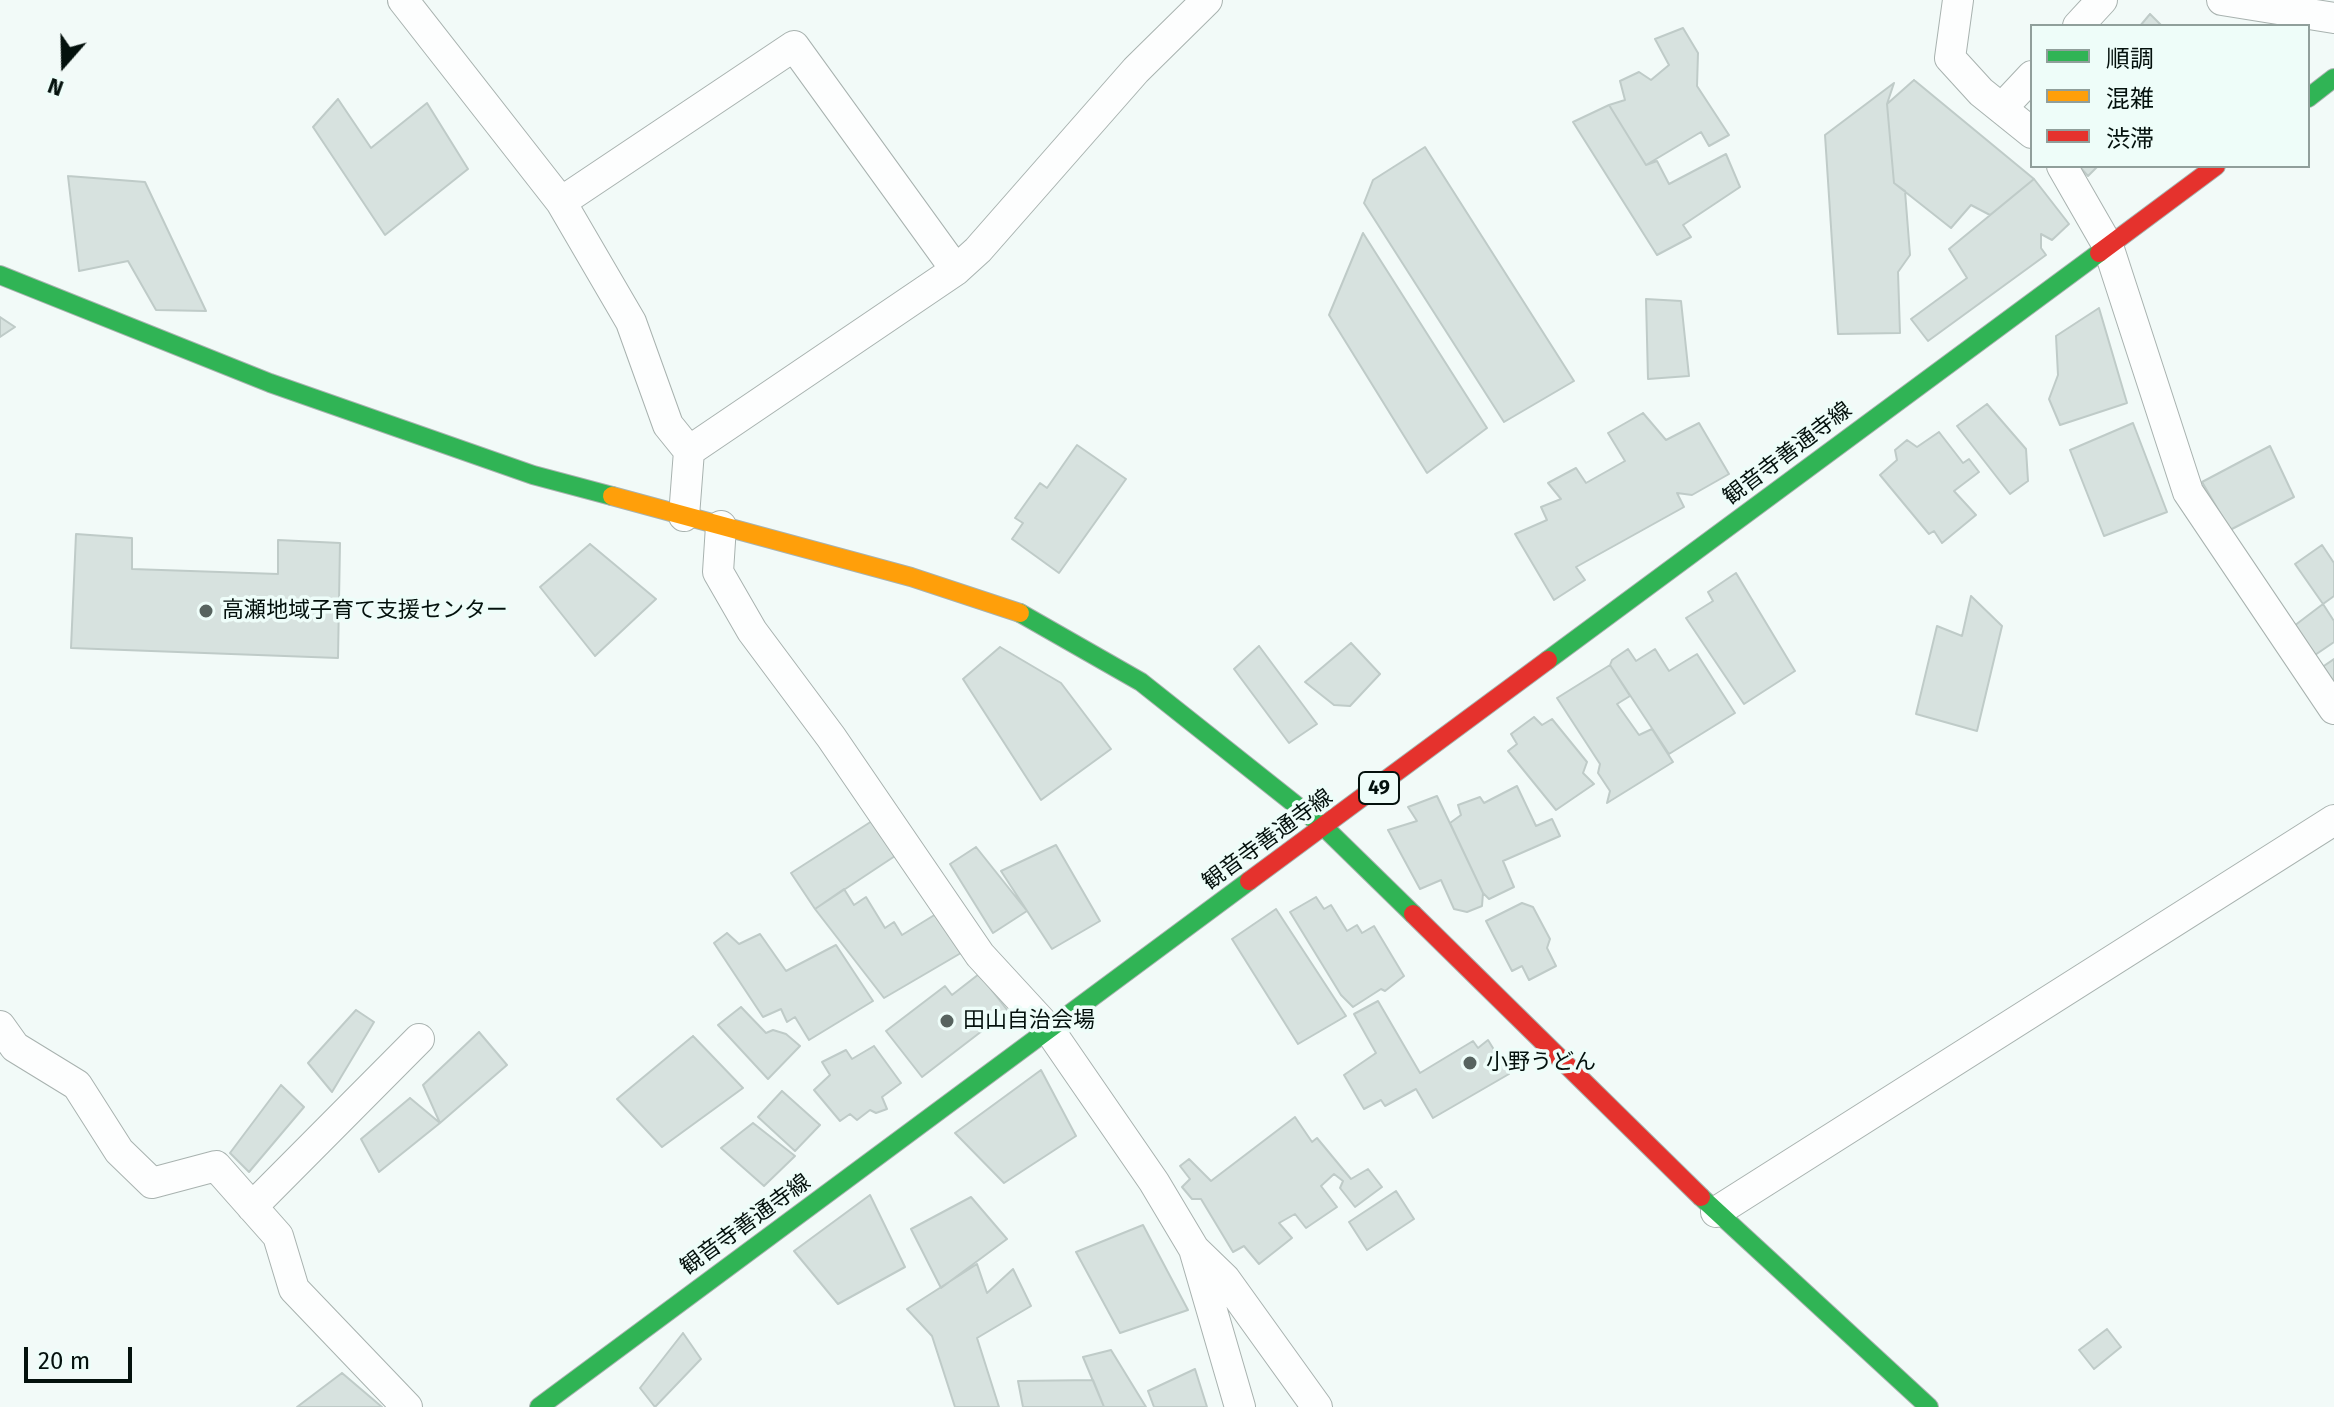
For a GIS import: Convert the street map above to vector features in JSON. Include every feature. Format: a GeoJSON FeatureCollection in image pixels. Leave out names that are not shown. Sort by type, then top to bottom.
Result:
{"type":"FeatureCollection","features":[{"type":"Feature","properties":{"kind":"street"},"geometry":{"type":"LineString","coordinates":[[403,0],[561,202],[631,322],[668,425],[689,451],[684,516]]}},
{"type":"Feature","properties":{"kind":"street"},"geometry":{"type":"LineString","coordinates":[[689,451],[956,270],[978,250],[1136,70],[1207,0]]}},
{"type":"Feature","properties":{"kind":"street"},"geometry":{"type":"LineString","coordinates":[[1958,0],[1950,58],[2030,131]]}},
{"type":"Feature","properties":{"kind":"street"},"geometry":{"type":"LineString","coordinates":[[2080,24],[2102,0]]}},
{"type":"Feature","properties":{"kind":"street"},"geometry":{"type":"LineString","coordinates":[[2222,0],[2334,18]]}},
{"type":"Feature","properties":{"kind":"street"},"geometry":{"type":"LineString","coordinates":[[561,202],[794,46],[956,270]]}},
{"type":"Feature","properties":{"kind":"street"},"geometry":{"type":"LineString","coordinates":[[2002,108],[2030,78]]}},
{"type":"Feature","properties":{"kind":"street"},"geometry":{"type":"LineString","coordinates":[[2310,96],[2334,78]]}},
{"type":"Feature","properties":{"kind":"street"},"geometry":{"type":"LineString","coordinates":[[2063,168],[2108,246],[2188,492],[2334,709]]}},
{"type":"Feature","properties":{"kind":"street","name":"観音寺善通寺線"},"geometry":{"type":"LineString","coordinates":[[539,1407],[2213,168]]}},
{"type":"Feature","properties":{"kind":"street"},"geometry":{"type":"LineString","coordinates":[[0,275],[284,388],[533,475],[911,577],[1022,614],[1141,682],[1325,828],[1716,1212],[1929,1407]]}},
{"type":"Feature","properties":{"kind":"street"},"geometry":{"type":"LineString","coordinates":[[721,526],[718,572],[752,631],[831,737],[983,961],[1050,1031],[1154,1182],[1194,1249],[1240,1407]]}},
{"type":"Feature","properties":{"kind":"street"},"geometry":{"type":"LineString","coordinates":[[1716,1212],[2334,820]]}},
{"type":"Feature","properties":{"kind":"street"},"geometry":{"type":"LineString","coordinates":[[0,1026],[15,1047],[77,1085],[119,1151],[152,1183],[216,1166],[278,1236],[294,1289],[407,1407]]}},
{"type":"Feature","properties":{"kind":"street"},"geometry":{"type":"LineString","coordinates":[[252,1207],[419,1039]]}},
{"type":"Feature","properties":{"kind":"street"},"geometry":{"type":"LineString","coordinates":[[1194,1249],[1225,1279],[1317,1407]]}},
{"type":"Feature","properties":{"kind":"building"},"geometry":{"type":"Polygon","coordinates":[[[2150,14],[2160,24],[2142,24],[2150,14]]]}},
{"type":"Feature","properties":{"kind":"building"},"geometry":{"type":"Polygon","coordinates":[[[1683,28],[1698,53],[1697,86],[1729,135],[1709,146],[1701,132],[1646,165],[1609,105],[1625,100],[1620,81],[1639,72],[1651,80],[1669,65],[1655,39],[1683,28]]]}},
{"type":"Feature","properties":{"kind":"building"},"geometry":{"type":"Polygon","coordinates":[[[1914,80],[2034,179],[1990,215],[1971,205],[1951,228],[1894,183],[1887,104],[1914,80]]]}},
{"type":"Feature","properties":{"kind":"building"},"geometry":{"type":"Polygon","coordinates":[[[1894,83],[1887,104],[1894,183],[1905,191],[1910,255],[1898,272],[1900,333],[1838,334],[1825,135],[1894,83]]]}},
{"type":"Feature","properties":{"kind":"building"},"geometry":{"type":"Polygon","coordinates":[[[338,99],[371,148],[427,103],[468,169],[385,235],[313,127],[338,99]]]}},
{"type":"Feature","properties":{"kind":"building"},"geometry":{"type":"Polygon","coordinates":[[[1609,105],[1646,165],[1657,161],[1669,184],[1726,154],[1740,187],[1683,225],[1691,237],[1657,255],[1573,122],[1609,105]]]}},
{"type":"Feature","properties":{"kind":"building"},"geometry":{"type":"Polygon","coordinates":[[[1425,147],[1574,381],[1504,422],[1364,203],[1373,180],[1425,147]]]}},
{"type":"Feature","properties":{"kind":"building"},"geometry":{"type":"Polygon","coordinates":[[[2081,168],[2096,168],[2088,176],[2081,168]]]}},
{"type":"Feature","properties":{"kind":"building"},"geometry":{"type":"Polygon","coordinates":[[[68,176],[145,182],[206,311],[156,310],[128,261],[79,271],[68,176]]]}},
{"type":"Feature","properties":{"kind":"building"},"geometry":{"type":"Polygon","coordinates":[[[2034,179],[2069,224],[2052,240],[2041,234],[2041,248],[2046,255],[1928,341],[1911,319],[1967,278],[1949,249],[2034,179]]]}},
{"type":"Feature","properties":{"kind":"building"},"geometry":{"type":"Polygon","coordinates":[[[1363,233],[1487,428],[1427,473],[1329,315],[1363,233]]]}},
{"type":"Feature","properties":{"kind":"building"},"geometry":{"type":"Polygon","coordinates":[[[1646,299],[1681,301],[1689,376],[1648,379],[1646,299]]]}},
{"type":"Feature","properties":{"kind":"building"},"geometry":{"type":"Polygon","coordinates":[[[2099,308],[2127,403],[2060,425],[2049,399],[2058,375],[2056,336],[2099,308]]]}},
{"type":"Feature","properties":{"kind":"building"},"geometry":{"type":"Polygon","coordinates":[[[0,317],[15,327],[0,337],[0,317]]]}},
{"type":"Feature","properties":{"kind":"building"},"geometry":{"type":"Polygon","coordinates":[[[1987,404],[2026,449],[2028,481],[2010,494],[1957,426],[1987,404]]]}},
{"type":"Feature","properties":{"kind":"building"},"geometry":{"type":"Polygon","coordinates":[[[1643,413],[1666,440],[1699,423],[1729,474],[1692,495],[1677,493],[1684,507],[1576,567],[1585,580],[1554,600],[1515,534],[1547,520],[1541,507],[1561,499],[1548,483],[1576,468],[1586,483],[1625,461],[1608,433],[1643,413]]]}},
{"type":"Feature","properties":{"kind":"building"},"geometry":{"type":"Polygon","coordinates":[[[2133,423],[2167,512],[2104,536],[2070,450],[2133,423]]]}},
{"type":"Feature","properties":{"kind":"building"},"geometry":{"type":"Polygon","coordinates":[[[1939,432],[1963,463],[1969,459],[1979,472],[1954,491],[1976,515],[1942,543],[1934,531],[1929,534],[1880,475],[1897,460],[1895,450],[1907,440],[1917,447],[1939,432]]]}},
{"type":"Feature","properties":{"kind":"building"},"geometry":{"type":"Polygon","coordinates":[[[1077,445],[1126,479],[1059,573],[1012,539],[1023,523],[1015,518],[1040,483],[1047,488],[1077,445]]]}},
{"type":"Feature","properties":{"kind":"building"},"geometry":{"type":"Polygon","coordinates":[[[2270,446],[2294,497],[2230,530],[2202,482],[2270,446]]]}},
{"type":"Feature","properties":{"kind":"building","name":"高瀬地域子育て支援センター"},"geometry":{"type":"Polygon","coordinates":[[[76,534],[132,538],[132,569],[278,574],[278,540],[340,543],[338,658],[71,648],[76,534]]]}},
{"type":"Feature","properties":{"kind":"building"},"geometry":{"type":"Polygon","coordinates":[[[590,544],[656,599],[595,656],[540,587],[590,544]]]}},
{"type":"Feature","properties":{"kind":"building"},"geometry":{"type":"Polygon","coordinates":[[[2322,545],[2334,563],[2334,596],[2323,604],[2295,564],[2322,545]]]}},
{"type":"Feature","properties":{"kind":"building"},"geometry":{"type":"Polygon","coordinates":[[[1736,573],[1795,671],[1744,704],[1686,618],[1713,601],[1708,592],[1736,573]]]}},
{"type":"Feature","properties":{"kind":"building"},"geometry":{"type":"Polygon","coordinates":[[[1971,596],[2002,626],[1977,731],[1916,714],[1937,626],[1962,636],[1971,596]]]}},
{"type":"Feature","properties":{"kind":"building"},"geometry":{"type":"Polygon","coordinates":[[[2323,604],[2334,621],[2334,642],[2315,655],[2294,626],[2323,604]]]}},
{"type":"Feature","properties":{"kind":"building"},"geometry":{"type":"Polygon","coordinates":[[[1351,643],[1380,674],[1350,706],[1334,705],[1305,682],[1351,643]]]}},
{"type":"Feature","properties":{"kind":"building"},"geometry":{"type":"Polygon","coordinates":[[[1259,646],[1317,724],[1289,743],[1234,669],[1259,646]]]}},
{"type":"Feature","properties":{"kind":"building"},"geometry":{"type":"Polygon","coordinates":[[[1000,647],[1061,683],[1111,749],[1041,800],[963,679],[1000,647]]]}},
{"type":"Feature","properties":{"kind":"building"},"geometry":{"type":"Polygon","coordinates":[[[1628,649],[1636,661],[1655,649],[1669,671],[1697,654],[1735,713],[1669,754],[1610,665],[1612,660],[1628,649]]]}},
{"type":"Feature","properties":{"kind":"building"},"geometry":{"type":"Polygon","coordinates":[[[2334,659],[2334,699],[2315,672],[2334,659]]]}},
{"type":"Feature","properties":{"kind":"building"},"geometry":{"type":"Polygon","coordinates":[[[1610,665],[1630,696],[1617,704],[1639,735],[1652,729],[1673,762],[1607,803],[1610,791],[1598,773],[1600,764],[1557,698],[1610,665]]]}},
{"type":"Feature","properties":{"kind":"building"},"geometry":{"type":"Polygon","coordinates":[[[1534,717],[1542,725],[1552,719],[1587,762],[1583,773],[1594,784],[1556,810],[1508,751],[1517,744],[1511,734],[1534,717]]]}},
{"type":"Feature","properties":{"kind":"building"},"geometry":{"type":"Polygon","coordinates":[[[1517,786],[1536,826],[1552,819],[1560,836],[1503,861],[1514,887],[1489,899],[1483,893],[1450,823],[1461,815],[1458,805],[1480,797],[1484,803],[1517,786]]]}},
{"type":"Feature","properties":{"kind":"building"},"geometry":{"type":"Polygon","coordinates":[[[1437,796],[1483,893],[1482,906],[1467,912],[1454,909],[1441,880],[1420,889],[1388,830],[1417,821],[1408,807],[1437,796]]]}},
{"type":"Feature","properties":{"kind":"building"},"geometry":{"type":"Polygon","coordinates":[[[872,821],[895,856],[815,909],[791,873],[872,821]]]}},
{"type":"Feature","properties":{"kind":"building"},"geometry":{"type":"Polygon","coordinates":[[[1056,845],[1100,921],[1052,949],[1001,871],[1056,845]]]}},
{"type":"Feature","properties":{"kind":"building"},"geometry":{"type":"Polygon","coordinates":[[[976,847],[1027,911],[993,933],[950,864],[976,847]]]}},
{"type":"Feature","properties":{"kind":"building"},"geometry":{"type":"Polygon","coordinates":[[[844,889],[854,905],[866,897],[885,928],[894,922],[902,935],[936,914],[961,953],[884,998],[815,909],[844,889]]]}},
{"type":"Feature","properties":{"kind":"building"},"geometry":{"type":"Polygon","coordinates":[[[1316,897],[1324,909],[1331,905],[1347,931],[1357,925],[1362,933],[1374,926],[1404,976],[1385,991],[1381,989],[1353,1007],[1341,995],[1290,912],[1316,897]]]}},
{"type":"Feature","properties":{"kind":"building"},"geometry":{"type":"Polygon","coordinates":[[[1522,903],[1533,907],[1550,939],[1547,948],[1556,966],[1529,980],[1522,966],[1512,971],[1486,921],[1522,903]]]}},
{"type":"Feature","properties":{"kind":"building"},"geometry":{"type":"Polygon","coordinates":[[[1276,909],[1346,1016],[1298,1044],[1232,939],[1276,909]]]}},
{"type":"Feature","properties":{"kind":"building"},"geometry":{"type":"Polygon","coordinates":[[[727,933],[739,944],[760,934],[786,971],[836,945],[873,1001],[809,1040],[795,1017],[787,1022],[781,1009],[763,1017],[714,943],[727,933]]]}},
{"type":"Feature","properties":{"kind":"building","name":"田山自治会場"},"geometry":{"type":"Polygon","coordinates":[[[979,974],[1008,1011],[922,1077],[886,1031],[945,986],[952,995],[979,974]]]}},
{"type":"Feature","properties":{"kind":"building","name":"小野うどん"},"geometry":{"type":"Polygon","coordinates":[[[1378,1001],[1420,1073],[1473,1041],[1478,1048],[1488,1040],[1509,1074],[1433,1118],[1416,1089],[1385,1106],[1381,1100],[1364,1109],[1344,1075],[1376,1053],[1354,1014],[1378,1001]]]}},
{"type":"Feature","properties":{"kind":"building"},"geometry":{"type":"Polygon","coordinates":[[[741,1007],[766,1033],[773,1030],[786,1034],[800,1046],[768,1079],[718,1025],[741,1007]]]}},
{"type":"Feature","properties":{"kind":"building"},"geometry":{"type":"Polygon","coordinates":[[[356,1010],[374,1022],[332,1092],[308,1063],[356,1010]]]}},
{"type":"Feature","properties":{"kind":"building"},"geometry":{"type":"Polygon","coordinates":[[[479,1032],[507,1065],[440,1123],[423,1085],[479,1032]]]}},
{"type":"Feature","properties":{"kind":"building"},"geometry":{"type":"Polygon","coordinates":[[[693,1036],[743,1088],[662,1147],[617,1099],[693,1036]]]}},
{"type":"Feature","properties":{"kind":"building"},"geometry":{"type":"Polygon","coordinates":[[[874,1046],[901,1083],[882,1097],[887,1109],[876,1113],[870,1110],[857,1120],[850,1114],[840,1121],[814,1090],[830,1075],[822,1062],[846,1050],[852,1059],[874,1046]]]}},
{"type":"Feature","properties":{"kind":"building"},"geometry":{"type":"Polygon","coordinates":[[[1041,1070],[1076,1136],[1004,1183],[955,1133],[1041,1070]]]}},
{"type":"Feature","properties":{"kind":"building"},"geometry":{"type":"Polygon","coordinates":[[[281,1085],[304,1107],[249,1172],[230,1153],[281,1085]]]}},
{"type":"Feature","properties":{"kind":"building"},"geometry":{"type":"Polygon","coordinates":[[[782,1091],[820,1125],[795,1151],[758,1117],[782,1091]]]}},
{"type":"Feature","properties":{"kind":"building"},"geometry":{"type":"Polygon","coordinates":[[[410,1098],[440,1123],[379,1172],[361,1139],[410,1098]]]}},
{"type":"Feature","properties":{"kind":"building"},"geometry":{"type":"Polygon","coordinates":[[[1295,1117],[1312,1142],[1317,1138],[1351,1179],[1368,1169],[1382,1187],[1355,1207],[1340,1188],[1343,1181],[1334,1174],[1321,1186],[1337,1207],[1306,1228],[1295,1214],[1279,1223],[1292,1238],[1259,1264],[1244,1246],[1233,1252],[1201,1199],[1192,1199],[1182,1187],[1190,1179],[1180,1166],[1189,1159],[1211,1181],[1295,1117]]]}},
{"type":"Feature","properties":{"kind":"building"},"geometry":{"type":"Polygon","coordinates":[[[753,1123],[795,1156],[764,1186],[721,1148],[753,1123]]]}},
{"type":"Feature","properties":{"kind":"building"},"geometry":{"type":"Polygon","coordinates":[[[1396,1191],[1414,1219],[1367,1250],[1349,1222],[1396,1191]]]}},
{"type":"Feature","properties":{"kind":"building"},"geometry":{"type":"Polygon","coordinates":[[[870,1195],[905,1267],[838,1304],[794,1251],[870,1195]]]}},
{"type":"Feature","properties":{"kind":"building"},"geometry":{"type":"Polygon","coordinates":[[[971,1197],[1007,1239],[941,1288],[911,1229],[971,1197]]]}},
{"type":"Feature","properties":{"kind":"building"},"geometry":{"type":"Polygon","coordinates":[[[1143,1225],[1188,1310],[1120,1333],[1076,1252],[1143,1225]]]}},
{"type":"Feature","properties":{"kind":"building"},"geometry":{"type":"Polygon","coordinates":[[[977,1264],[987,1293],[1013,1269],[1031,1306],[977,1338],[999,1407],[955,1407],[932,1336],[907,1309],[977,1264]]]}},
{"type":"Feature","properties":{"kind":"building"},"geometry":{"type":"Polygon","coordinates":[[[2107,1329],[2121,1347],[2094,1369],[2079,1350],[2107,1329]]]}},
{"type":"Feature","properties":{"kind":"building"},"geometry":{"type":"Polygon","coordinates":[[[683,1333],[701,1359],[655,1407],[640,1388],[683,1333]]]}},
{"type":"Feature","properties":{"kind":"building"},"geometry":{"type":"Polygon","coordinates":[[[1111,1350],[1146,1407],[1104,1407],[1083,1357],[1111,1350]]]}},
{"type":"Feature","properties":{"kind":"building"},"geometry":{"type":"Polygon","coordinates":[[[1195,1369],[1207,1407],[1154,1407],[1148,1391],[1195,1369]]]}},
{"type":"Feature","properties":{"kind":"building"},"geometry":{"type":"Polygon","coordinates":[[[342,1373],[382,1407],[297,1407],[342,1373]]]}},
{"type":"Feature","properties":{"kind":"building"},"geometry":{"type":"Polygon","coordinates":[[[1093,1380],[1104,1407],[1023,1407],[1018,1381],[1093,1380]]]}},
{"type":"Feature","properties":{"kind":"traffic: fast"},"geometry":{"type":"LineString","coordinates":[[2310,96],[2334,78]]}},
{"type":"Feature","properties":{"kind":"traffic: fast"},"geometry":{"type":"LineString","coordinates":[[1548,660],[2099,253]]}},
{"type":"Feature","properties":{"kind":"traffic: fast"},"geometry":{"type":"LineString","coordinates":[[0,275],[270,383],[533,475],[612,496]]}},
{"type":"Feature","properties":{"kind":"traffic: fast"},"geometry":{"type":"LineString","coordinates":[[1020,613],[1141,682],[1325,828],[1413,914]]}},
{"type":"Feature","properties":{"kind":"traffic: fast"},"geometry":{"type":"LineString","coordinates":[[539,1407],[1249,881]]}},
{"type":"Feature","properties":{"kind":"traffic: fast"},"geometry":{"type":"LineString","coordinates":[[1701,1197],[1929,1407]]}},
{"type":"Feature","properties":{"kind":"traffic: slow"},"geometry":{"type":"LineString","coordinates":[[612,496],[911,577],[1020,613]]}},
{"type":"Feature","properties":{"kind":"traffic: jam"},"geometry":{"type":"LineString","coordinates":[[2099,253],[2213,168]]}},
{"type":"Feature","properties":{"kind":"traffic: jam"},"geometry":{"type":"LineString","coordinates":[[1249,881],[1548,660]]}},
{"type":"Feature","properties":{"kind":"traffic: jam"},"geometry":{"type":"LineString","coordinates":[[1413,914],[1701,1197]]}},
{"type":"Feature","properties":{"kind":"place","name":"高瀬地域子育て支援センター"},"geometry":{"type":"Point","coordinates":[206,611]}},
{"type":"Feature","properties":{"kind":"place","name":"田山自治会場"},"geometry":{"type":"Point","coordinates":[947,1021]}},
{"type":"Feature","properties":{"kind":"place","name":"小野うどん"},"geometry":{"type":"Point","coordinates":[1470,1063]}}]}
